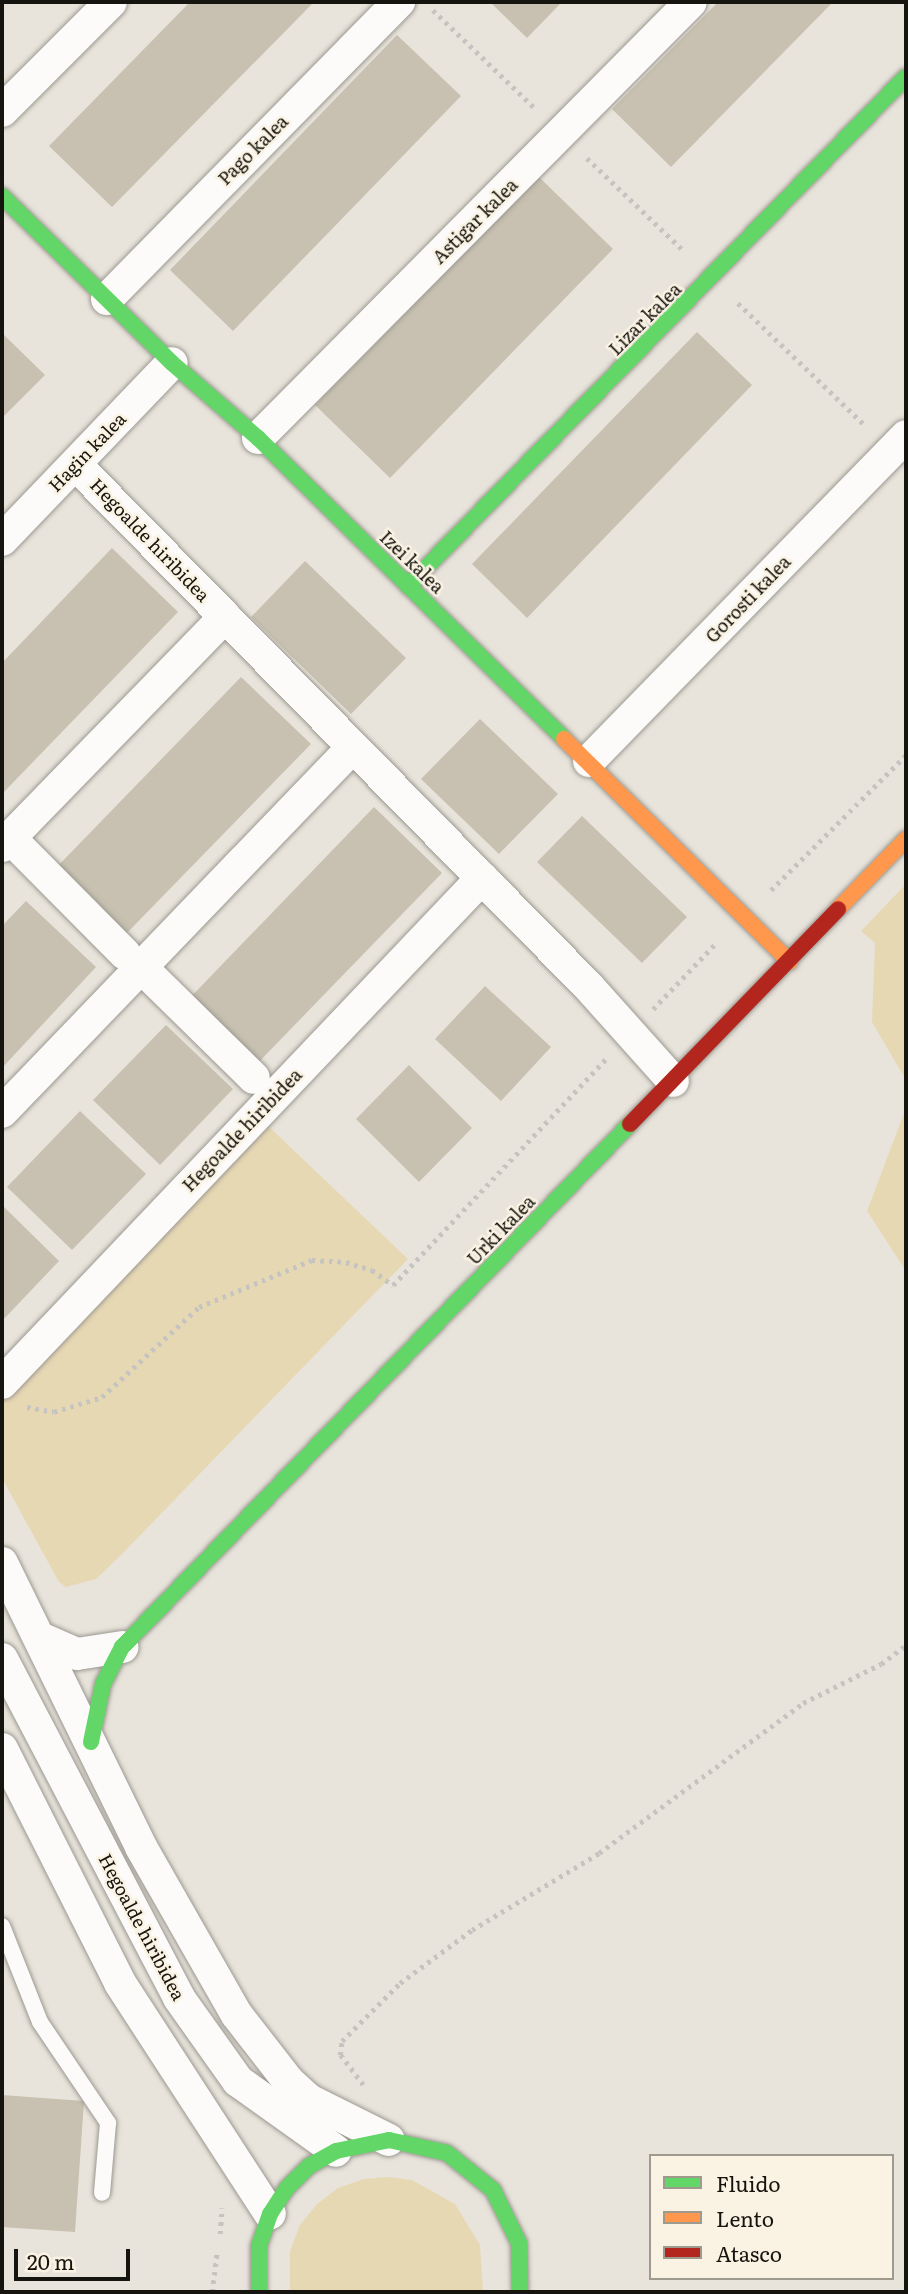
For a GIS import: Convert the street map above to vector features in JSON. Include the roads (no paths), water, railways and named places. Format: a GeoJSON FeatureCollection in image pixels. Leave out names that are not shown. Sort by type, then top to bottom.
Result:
{"type":"FeatureCollection","features":[{"type":"Feature","properties":{"kind":"street"},"geometry":{"type":"LineString","coordinates":[[2,111],[111,2]]}},
{"type":"Feature","properties":{"kind":"street","name":"Pago kalea"},"geometry":{"type":"LineString","coordinates":[[107,299],[399,2]]}},
{"type":"Feature","properties":{"kind":"street","name":"Astigar kalea"},"geometry":{"type":"LineString","coordinates":[[258,438],[691,2]]}},
{"type":"Feature","properties":{"kind":"street","name":"Lizar kalea"},"geometry":{"type":"LineString","coordinates":[[408,586],[906,77]]}},
{"type":"Feature","properties":{"kind":"street","name":"Izei kalea"},"geometry":{"type":"LineString","coordinates":[[2,196],[172,363],[258,438],[589,761],[790,962]]}},
{"type":"Feature","properties":{"kind":"street","name":"Hagin kalea"},"geometry":{"type":"LineString","coordinates":[[2,540],[172,363]]}},
{"type":"Feature","properties":{"kind":"street","name":"Gorosti kalea"},"geometry":{"type":"LineString","coordinates":[[589,761],[899,443]]}},
{"type":"Feature","properties":{"kind":"street","name":"Hegoalde hiribidea"},"geometry":{"type":"LineString","coordinates":[[75,464],[482,878],[673,1082]]}},
{"type":"Feature","properties":{"kind":"street"},"geometry":{"type":"LineString","coordinates":[[225,617],[6,842],[254,1078]]}},
{"type":"Feature","properties":{"kind":"street"},"geometry":{"type":"LineString","coordinates":[[2,1112],[133,961],[353,747]]}},
{"type":"Feature","properties":{"kind":"street","name":"Urki kalea"},"geometry":{"type":"LineString","coordinates":[[91,1742],[103,1684],[122,1647],[790,962],[906,839]]}},
{"type":"Feature","properties":{"kind":"street","name":"Hegoalde hiribidea"},"geometry":{"type":"LineString","coordinates":[[2,1383],[482,878]]}},
{"type":"Feature","properties":{"kind":"street"},"geometry":{"type":"LineString","coordinates":[[2,1563],[141,1847],[237,2015],[289,2082],[309,2099],[389,2140],[447,2153],[493,2190],[519,2243],[520,2292]]}},
{"type":"Feature","properties":{"kind":"street"},"geometry":{"type":"LineString","coordinates":[[40,1639],[77,1654],[122,1647]]}},
{"type":"Feature","properties":{"kind":"street","name":"Hegoalde hiribidea"},"geometry":{"type":"LineString","coordinates":[[2,1659],[179,1998],[238,2081],[336,2151]]}},
{"type":"Feature","properties":{"kind":"street"},"geometry":{"type":"LineString","coordinates":[[2,1749],[120,1983],[270,2214]]}},
{"type":"Feature","properties":{"kind":"street"},"geometry":{"type":"LineString","coordinates":[[259,2292],[259,2246],[270,2214],[302,2174],[336,2151],[389,2140]]}},
{"type":"Feature","properties":{"kind":"lane"},"geometry":{"type":"LineString","coordinates":[[2,1926],[40,2021],[108,2123],[102,2193]]}}]}
